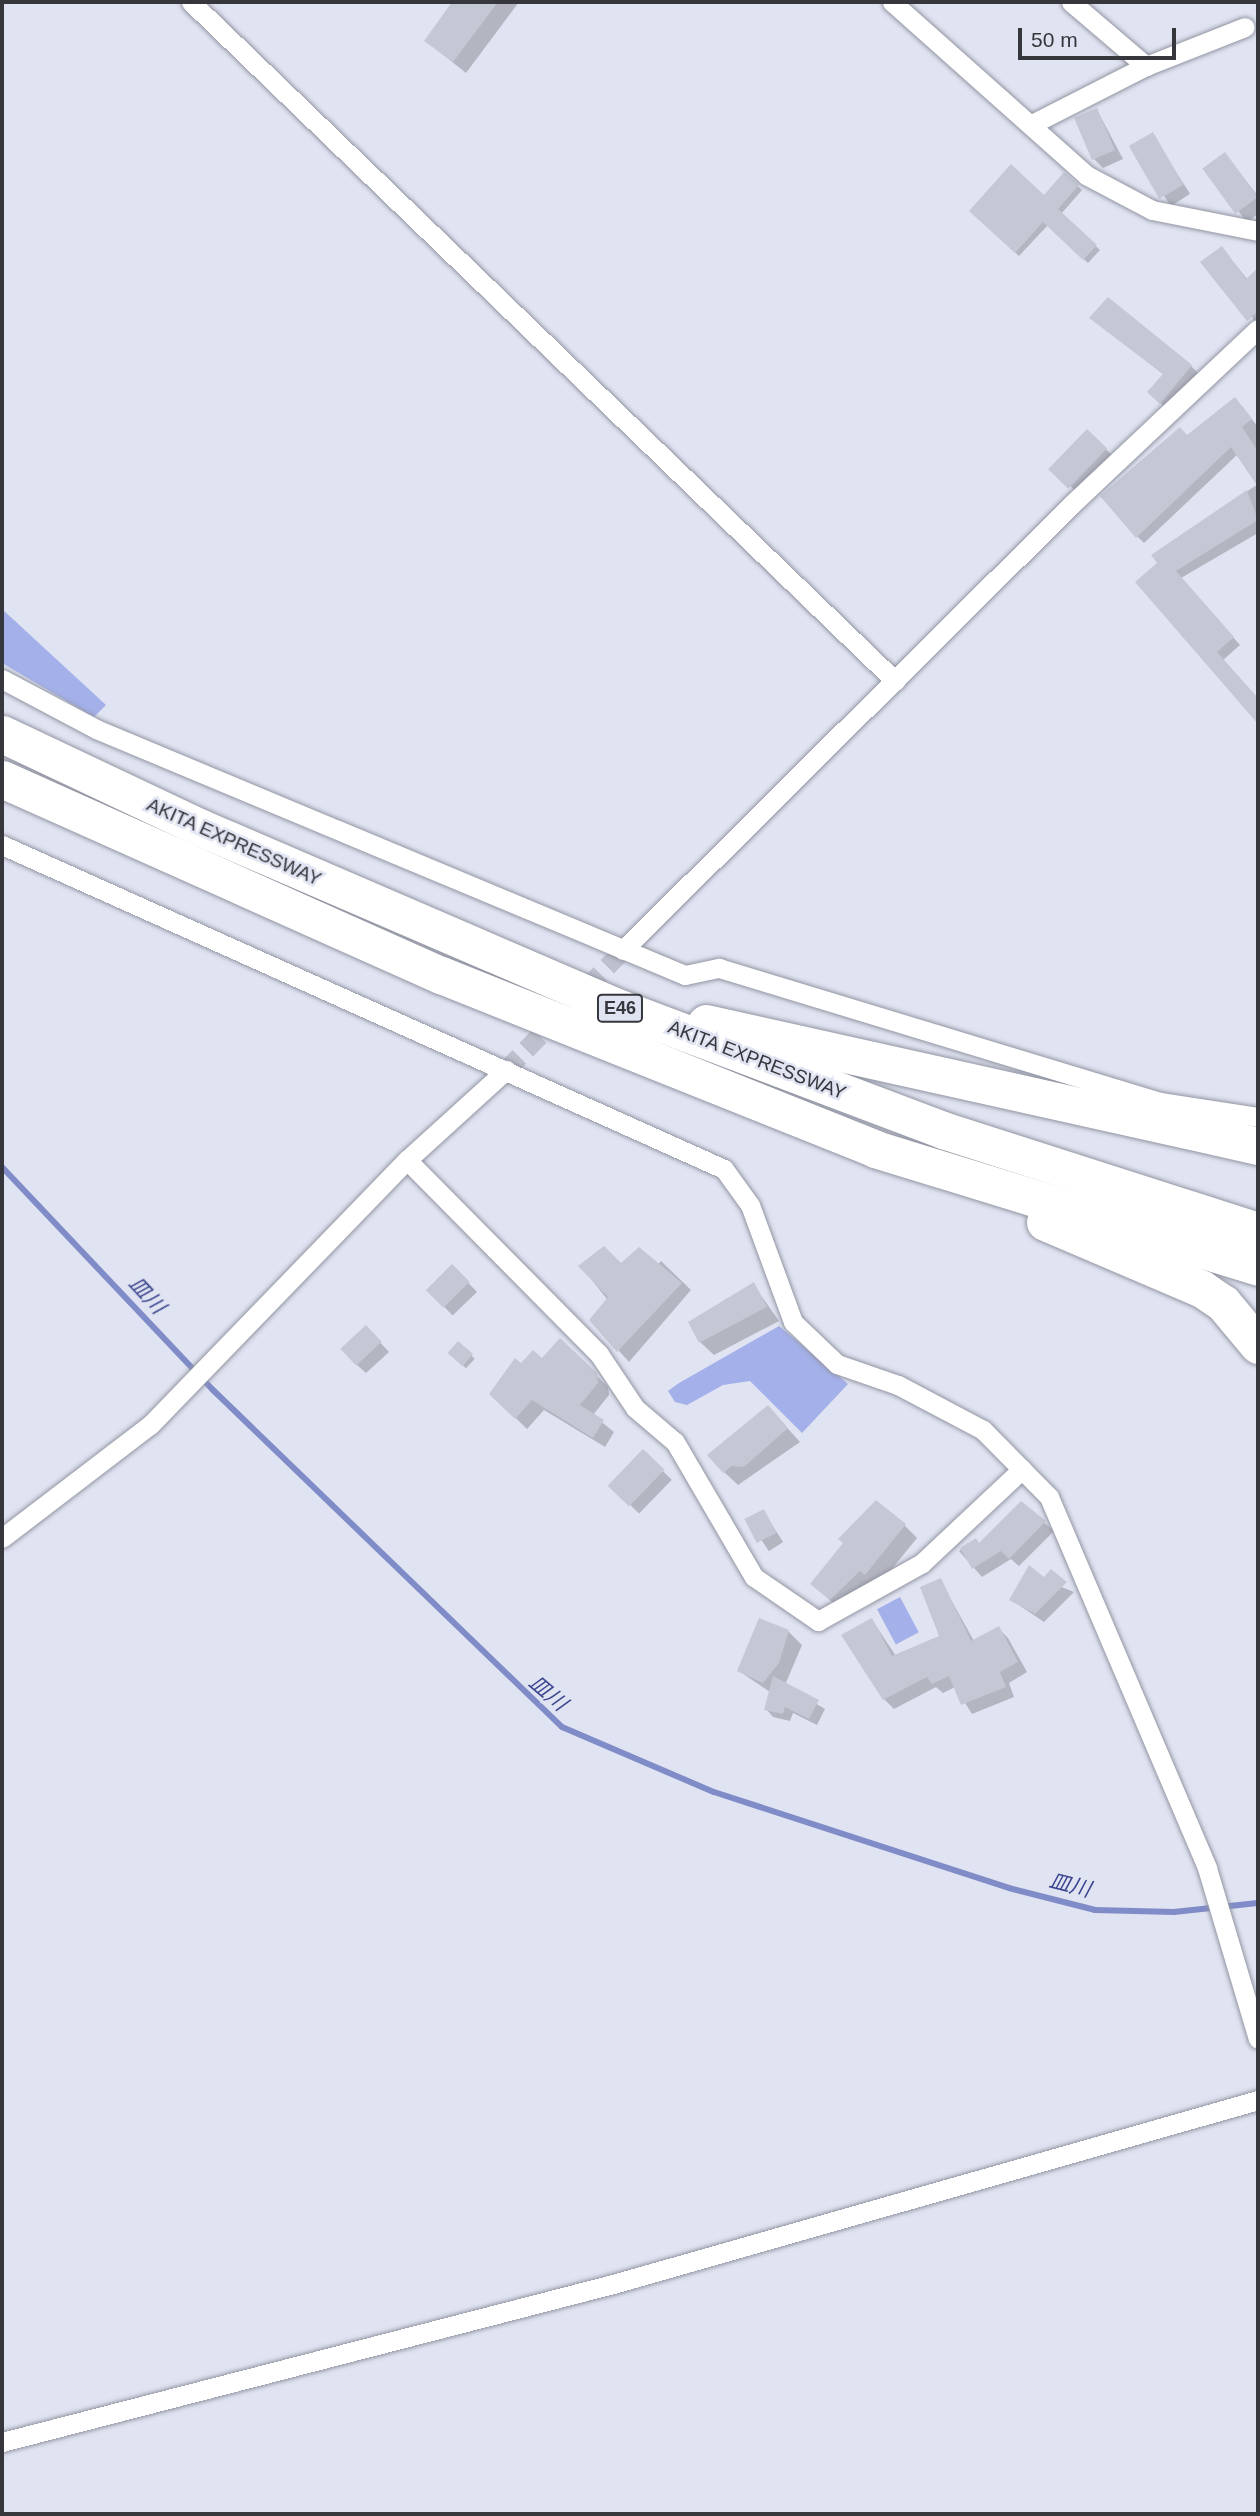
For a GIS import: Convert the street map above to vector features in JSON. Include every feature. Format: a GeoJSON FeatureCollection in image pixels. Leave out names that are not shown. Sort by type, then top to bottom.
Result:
{"type":"FeatureCollection","features":[{"type":"Feature","properties":{"kind":"highway","name":"AKITA EXPRESSWAY"},"geometry":{"type":"LineString","coordinates":[[2,734],[199,827],[612,1005],[943,1130],[1258,1231]]}},
{"type":"Feature","properties":{"kind":"highway","name":"AKITA EXPRESSWAY"},"geometry":{"type":"LineString","coordinates":[[2,779],[441,975],[875,1149],[1258,1267]]}},
{"type":"Feature","properties":{"kind":"highway"},"geometry":{"type":"LineString","coordinates":[[612,1005],[832,1046],[1258,1146]]}},
{"type":"Feature","properties":{"kind":"highway"},"geometry":{"type":"LineString","coordinates":[[875,1149],[1202,1289],[1223,1303],[1258,1345]]}},
{"type":"Feature","properties":{"kind":"street"},"geometry":{"type":"LineString","coordinates":[[191,2],[895,681]]}},
{"type":"Feature","properties":{"kind":"street"},"geometry":{"type":"LineString","coordinates":[[892,2],[1034,123],[1086,176],[1129,201],[1258,231]]}},
{"type":"Feature","properties":{"kind":"street"},"geometry":{"type":"LineString","coordinates":[[1071,2],[1146,66]]}},
{"type":"Feature","properties":{"kind":"street"},"geometry":{"type":"LineString","coordinates":[[1034,123],[1146,66],[1245,27]]}},
{"type":"Feature","properties":{"kind":"street"},"geometry":{"type":"LineString","coordinates":[[623,950],[895,681],[1258,329]]}},
{"type":"Feature","properties":{"kind":"street"},"geometry":{"type":"LineString","coordinates":[[2,679],[96,729],[685,975],[719,968],[1161,1102],[1258,1117]]}},
{"type":"Feature","properties":{"kind":"street"},"geometry":{"type":"LineString","coordinates":[[2,845],[724,1169],[750,1205],[793,1322],[838,1364],[898,1385],[983,1430],[1049,1497],[1215,1894],[1258,2039]]}},
{"type":"Feature","properties":{"kind":"street"},"geometry":{"type":"LineString","coordinates":[[2,1538],[140,1434],[408,1160],[506,1070]]}},
{"type":"Feature","properties":{"kind":"street"},"geometry":{"type":"LineString","coordinates":[[408,1160],[598,1354],[635,1408],[675,1442],[754,1577],[782,1602],[818,1621],[922,1563],[1022,1469]]}},
{"type":"Feature","properties":{"kind":"street"},"geometry":{"type":"LineString","coordinates":[[2,2442],[613,2284],[1258,2100]]}},
{"type":"Feature","properties":{"kind":"shaded area"},"geometry":{"type":"Polygon","coordinates":[[[2,609],[106,705],[94,717],[2,663],[2,609]]]}},
{"type":"Feature","properties":{"kind":"shaded area"},"geometry":{"type":"Polygon","coordinates":[[[779,1326],[848,1384],[802,1433],[750,1381],[723,1385],[687,1405],[675,1402],[668,1391],[779,1326]]]}},
{"type":"Feature","properties":{"kind":"shaded area"},"geometry":{"type":"Polygon","coordinates":[[[900,1597],[919,1632],[896,1645],[877,1609],[900,1597]]]}},
{"type":"Feature","properties":{"kind":"building"},"geometry":{"type":"Polygon","coordinates":[[[452,2],[498,2],[453,62],[424,41],[452,2]]]}},
{"type":"Feature","properties":{"kind":"building"},"geometry":{"type":"Polygon","coordinates":[[[1097,108],[1115,150],[1092,160],[1074,118],[1097,108]]]}},
{"type":"Feature","properties":{"kind":"building"},"geometry":{"type":"Polygon","coordinates":[[[1153,132],[1184,185],[1159,199],[1129,146],[1153,132]]]}},
{"type":"Feature","properties":{"kind":"building"},"geometry":{"type":"Polygon","coordinates":[[[1225,152],[1258,197],[1235,214],[1202,168],[1225,152]]]}},
{"type":"Feature","properties":{"kind":"building"},"geometry":{"type":"Polygon","coordinates":[[[1011,164],[1044,195],[1064,172],[1079,185],[1058,209],[1097,245],[1083,260],[1043,222],[1015,253],[969,211],[1011,164]]]}},
{"type":"Feature","properties":{"kind":"building"},"geometry":{"type":"Polygon","coordinates":[[[1222,246],[1246,279],[1258,268],[1258,311],[1247,321],[1200,262],[1222,246]]]}},
{"type":"Feature","properties":{"kind":"building"},"geometry":{"type":"Polygon","coordinates":[[[1108,297],[1192,365],[1160,404],[1147,392],[1163,374],[1089,318],[1108,297]]]}},
{"type":"Feature","properties":{"kind":"building"},"geometry":{"type":"Polygon","coordinates":[[[1235,397],[1252,419],[1242,427],[1258,451],[1258,487],[1231,447],[1136,538],[1100,496],[1180,427],[1187,435],[1235,397]]]}},
{"type":"Feature","properties":{"kind":"building"},"geometry":{"type":"Polygon","coordinates":[[[1087,429],[1107,448],[1068,489],[1048,469],[1087,429]]]}},
{"type":"Feature","properties":{"kind":"building"},"geometry":{"type":"Polygon","coordinates":[[[1247,490],[1258,520],[1176,571],[1234,637],[1217,652],[1258,698],[1258,724],[1135,582],[1157,563],[1151,555],[1247,490]]]}},
{"type":"Feature","properties":{"kind":"building"},"geometry":{"type":"Polygon","coordinates":[[[604,1246],[621,1263],[639,1247],[682,1283],[617,1352],[589,1320],[608,1297],[578,1266],[604,1246]]]}},
{"type":"Feature","properties":{"kind":"building"},"geometry":{"type":"Polygon","coordinates":[[[452,1264],[470,1282],[444,1308],[426,1290],[452,1264]]]}},
{"type":"Feature","properties":{"kind":"building"},"geometry":{"type":"Polygon","coordinates":[[[754,1282],[767,1307],[699,1343],[688,1322],[754,1282]]]}},
{"type":"Feature","properties":{"kind":"building"},"geometry":{"type":"Polygon","coordinates":[[[366,1325],[382,1342],[356,1366],[340,1349],[366,1325]]]}},
{"type":"Feature","properties":{"kind":"building"},"geometry":{"type":"Polygon","coordinates":[[[560,1338],[597,1373],[598,1383],[580,1405],[604,1420],[593,1438],[532,1400],[515,1419],[489,1394],[515,1358],[521,1363],[533,1350],[542,1358],[560,1338]]]}},
{"type":"Feature","properties":{"kind":"building"},"geometry":{"type":"Polygon","coordinates":[[[458,1341],[473,1354],[463,1366],[448,1353],[458,1341]]]}},
{"type":"Feature","properties":{"kind":"building"},"geometry":{"type":"Polygon","coordinates":[[[768,1405],[788,1428],[744,1467],[731,1466],[723,1473],[707,1455],[768,1405]]]}},
{"type":"Feature","properties":{"kind":"building"},"geometry":{"type":"Polygon","coordinates":[[[643,1449],[665,1470],[629,1507],[608,1486],[643,1449]]]}},
{"type":"Feature","properties":{"kind":"building"},"geometry":{"type":"Polygon","coordinates":[[[876,1500],[906,1524],[865,1575],[860,1571],[830,1600],[810,1584],[843,1543],[838,1539],[876,1500]]]}},
{"type":"Feature","properties":{"kind":"building"},"geometry":{"type":"Polygon","coordinates":[[[1021,1501],[1046,1521],[1009,1559],[1001,1551],[972,1569],[960,1548],[976,1538],[979,1543],[1021,1501]]]}},
{"type":"Feature","properties":{"kind":"building"},"geometry":{"type":"Polygon","coordinates":[[[764,1509],[776,1533],[757,1543],[744,1519],[764,1509]]]}},
{"type":"Feature","properties":{"kind":"building"},"geometry":{"type":"Polygon","coordinates":[[[1029,1565],[1044,1577],[1051,1569],[1067,1582],[1035,1614],[1009,1600],[1029,1565]]]}},
{"type":"Feature","properties":{"kind":"building"},"geometry":{"type":"Polygon","coordinates":[[[941,1578],[971,1641],[999,1626],[1018,1662],[1000,1672],[1006,1687],[961,1705],[949,1676],[932,1684],[927,1677],[883,1700],[841,1635],[872,1618],[892,1656],[939,1636],[920,1587],[941,1578]]]}},
{"type":"Feature","properties":{"kind":"building"},"geometry":{"type":"Polygon","coordinates":[[[759,1618],[789,1630],[779,1663],[763,1683],[737,1671],[759,1618]]]}},
{"type":"Feature","properties":{"kind":"building"},"geometry":{"type":"Polygon","coordinates":[[[773,1676],[819,1700],[809,1719],[785,1707],[783,1714],[764,1710],[773,1676]]]}},
{"type":"Feature","properties":{"kind":"waterway","name":"皿川"},"geometry":{"type":"LineString","coordinates":[[2,1167],[213,1390],[562,1727],[714,1792],[1009,1888],[1095,1910],[1174,1912],[1258,1903]]}},
{"type":"Feature","properties":{"kind":"tunnel"},"geometry":{"type":"LineString","coordinates":[[506,1070],[623,950]]}}]}
